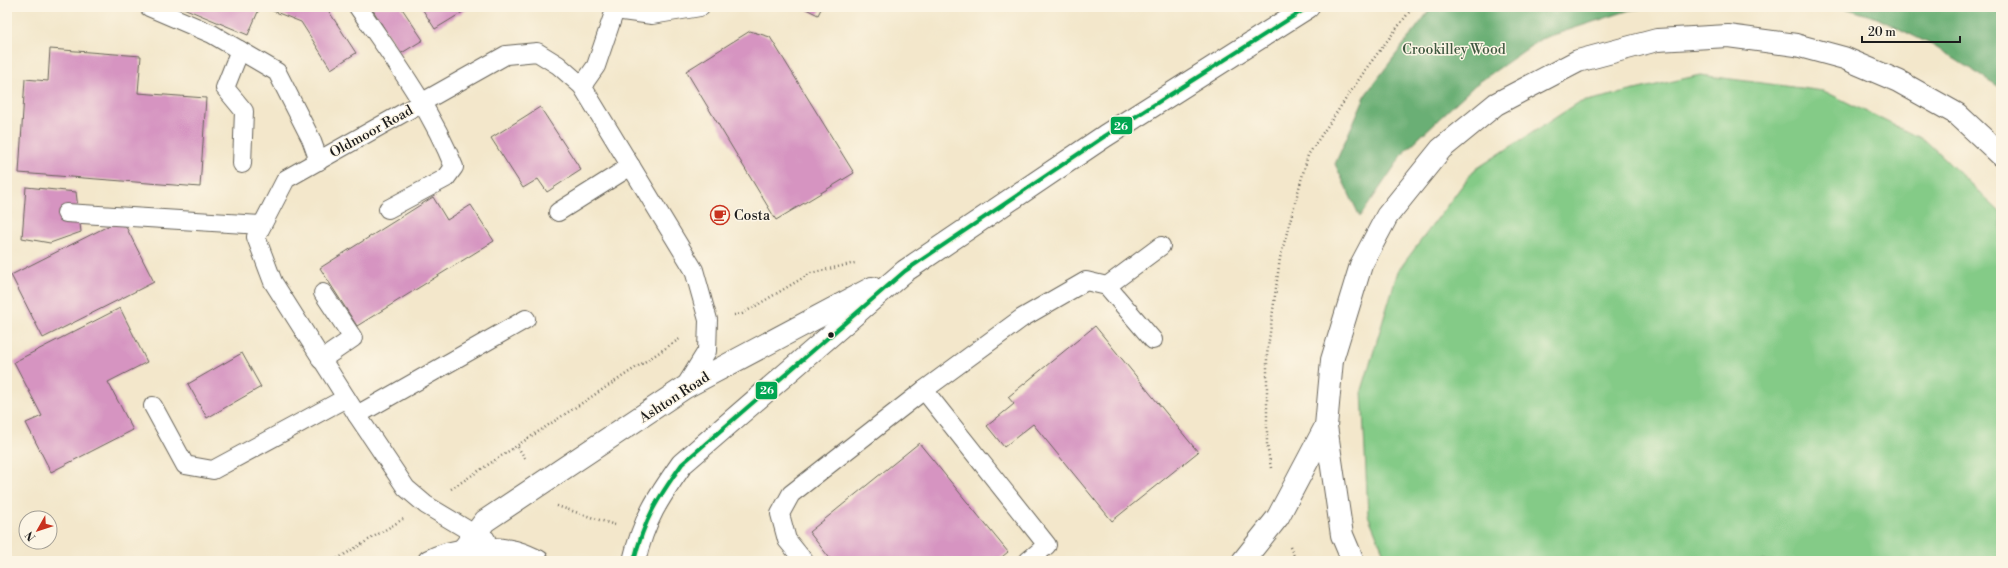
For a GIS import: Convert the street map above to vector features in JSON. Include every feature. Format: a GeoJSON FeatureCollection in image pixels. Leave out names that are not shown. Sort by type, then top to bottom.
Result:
{"type":"FeatureCollection","features":[{"type":"Feature","properties":{"kind":"main road","name":"Ashton Road"},"geometry":{"type":"LineString","coordinates":[[469,543],[486,521],[684,388],[905,271],[1105,136],[1308,7]]}},
{"type":"Feature","properties":{"kind":"main road"},"geometry":{"type":"LineString","coordinates":[[1353,561],[1342,535],[1326,426],[1332,360],[1361,265],[1387,216],[1441,149],[1496,104],[1578,61],[1657,40],[1728,36],[1796,44],[1844,58],[1898,81],[1957,114],[2001,155]]}},
{"type":"Feature","properties":{"kind":"main road","name":"Ashton Road"},"geometry":{"type":"LineString","coordinates":[[634,561],[641,534],[658,497],[682,464],[905,271]]}},
{"type":"Feature","properties":{"kind":"main road"},"geometry":{"type":"LineString","coordinates":[[1243,561],[1278,517],[1326,426]]}},
{"type":"Feature","properties":{"kind":"main road"},"geometry":{"type":"LineString","coordinates":[[430,561],[469,543],[489,549],[515,552],[538,561]]}},
{"type":"Feature","properties":{"kind":"lane"},"geometry":{"type":"LineString","coordinates":[[149,7],[212,34],[277,72],[311,139],[319,160]]}},
{"type":"Feature","properties":{"kind":"lane"},"geometry":{"type":"LineString","coordinates":[[358,7],[409,81],[446,147],[454,167],[446,178],[388,209]]}},
{"type":"Feature","properties":{"kind":"lane"},"geometry":{"type":"LineString","coordinates":[[582,86],[596,66],[616,9],[652,15],[700,7]]}},
{"type":"Feature","properties":{"kind":"lane"},"geometry":{"type":"LineString","coordinates":[[240,50],[225,88],[244,111],[242,164]]}},
{"type":"Feature","properties":{"kind":"lane","name":"Oldmoor Road"},"geometry":{"type":"LineString","coordinates":[[469,543],[406,488],[356,415],[273,282],[256,237],[286,179],[506,55],[537,52],[558,66],[582,86],[694,270],[708,320],[707,351],[684,388]]}},
{"type":"Feature","properties":{"kind":"lane"},"geometry":{"type":"LineString","coordinates":[[558,212],[631,166]]}},
{"type":"Feature","properties":{"kind":"lane"},"geometry":{"type":"LineString","coordinates":[[66,213],[262,226]]}},
{"type":"Feature","properties":{"kind":"lane"},"geometry":{"type":"LineString","coordinates":[[1107,286],[1161,246]]}},
{"type":"Feature","properties":{"kind":"lane"},"geometry":{"type":"LineString","coordinates":[[804,561],[787,540],[780,514],[792,494],[924,390],[1022,318],[1086,281],[1107,286],[1153,340]]}},
{"type":"Feature","properties":{"kind":"lane"},"geometry":{"type":"LineString","coordinates":[[321,360],[353,338],[323,293]]}},
{"type":"Feature","properties":{"kind":"lane"},"geometry":{"type":"LineString","coordinates":[[356,415],[526,319]]}},
{"type":"Feature","properties":{"kind":"lane"},"geometry":{"type":"LineString","coordinates":[[924,390],[1048,545],[1028,561]]}},
{"type":"Feature","properties":{"kind":"lane"},"geometry":{"type":"LineString","coordinates":[[153,406],[185,464],[214,470],[346,398]]}},
{"type":"Feature","properties":{"kind":"path"},"geometry":{"type":"LineString","coordinates":[[1272,474],[1268,445],[1267,355],[1280,258],[1308,155],[1368,66],[1413,7]]}},
{"type":"Feature","properties":{"kind":"path"},"geometry":{"type":"LineString","coordinates":[[334,561],[518,447],[708,320],[742,314],[811,273],[858,263]]}},
{"type":"Feature","properties":{"kind":"path"},"geometry":{"type":"LineString","coordinates":[[518,447],[542,484],[553,505],[641,534]]}},
{"type":"Feature","properties":{"kind":"path"},"geometry":{"type":"LineString","coordinates":[[1278,517],[1296,561]]}},
{"type":"Feature","properties":{"kind":"green space","name":"Crookilley Wood"},"geometry":{"type":"Polygon","coordinates":[[[1432,7],[1653,7],[1630,10],[1541,39],[1475,85],[1405,151],[1360,217],[1335,164],[1366,94],[1432,7]]]}},
{"type":"Feature","properties":{"kind":"green space"},"geometry":{"type":"Polygon","coordinates":[[[1842,7],[2001,7],[2001,88],[1932,45],[1877,18],[1842,7]]]}},
{"type":"Feature","properties":{"kind":"green space"},"geometry":{"type":"Polygon","coordinates":[[[1700,75],[1824,91],[1926,141],[2001,213],[2001,561],[1387,561],[1368,515],[1362,390],[1398,271],[1473,171],[1578,103],[1700,75]]]}},
{"type":"Feature","properties":{"kind":"building"},"geometry":{"type":"Polygon","coordinates":[[[181,7],[260,7],[248,35],[181,7]]]}},
{"type":"Feature","properties":{"kind":"building"},"geometry":{"type":"Polygon","coordinates":[[[263,7],[326,7],[356,53],[331,69],[301,22],[263,7]]]}},
{"type":"Feature","properties":{"kind":"building"},"geometry":{"type":"Polygon","coordinates":[[[371,7],[401,7],[423,40],[400,54],[371,7]]]}},
{"type":"Feature","properties":{"kind":"building"},"geometry":{"type":"Polygon","coordinates":[[[421,7],[471,7],[435,29],[421,7]]]}},
{"type":"Feature","properties":{"kind":"building"},"geometry":{"type":"Polygon","coordinates":[[[802,7],[822,7],[818,15],[802,7]]]}},
{"type":"Feature","properties":{"kind":"building"},"geometry":{"type":"Polygon","coordinates":[[[750,31],[770,37],[854,173],[776,220],[686,71],[750,31]]]}},
{"type":"Feature","properties":{"kind":"building"},"geometry":{"type":"Polygon","coordinates":[[[50,49],[141,56],[138,93],[206,98],[200,187],[19,173],[25,79],[48,81],[50,49]]]}},
{"type":"Feature","properties":{"kind":"building"},"geometry":{"type":"Polygon","coordinates":[[[540,107],[581,170],[547,192],[538,179],[523,188],[491,138],[540,107]]]}},
{"type":"Feature","properties":{"kind":"building"},"geometry":{"type":"Polygon","coordinates":[[[26,187],[76,192],[81,232],[50,243],[22,238],[26,187]]]}},
{"type":"Feature","properties":{"kind":"building"},"geometry":{"type":"Polygon","coordinates":[[[433,197],[447,220],[471,205],[494,241],[357,326],[320,268],[433,197]]]}},
{"type":"Feature","properties":{"kind":"building"},"geometry":{"type":"Polygon","coordinates":[[[122,219],[154,282],[43,338],[11,275],[122,219]]]}},
{"type":"Feature","properties":{"kind":"building"},"geometry":{"type":"Polygon","coordinates":[[[120,308],[147,362],[108,382],[133,430],[51,472],[26,423],[42,416],[14,362],[120,308]]]}},
{"type":"Feature","properties":{"kind":"building"},"geometry":{"type":"Polygon","coordinates":[[[1095,326],[1198,452],[1112,521],[1033,424],[1004,447],[987,426],[1014,404],[1008,397],[1095,326]]]}},
{"type":"Feature","properties":{"kind":"building"},"geometry":{"type":"Polygon","coordinates":[[[242,353],[261,387],[207,418],[188,384],[242,353]]]}},
{"type":"Feature","properties":{"kind":"building"},"geometry":{"type":"Polygon","coordinates":[[[919,443],[1008,552],[997,561],[832,561],[809,532],[919,443]]]}},
{"type":"Feature","properties":{"kind":"transit line","name":"26"},"geometry":{"type":"LineString","coordinates":[[634,561],[647,521],[659,499],[682,464],[905,271],[1105,136],[1308,7]]}},
{"type":"Feature","properties":{"kind":"place","name":"Costa"},"geometry":{"type":"Point","coordinates":[720,215]}}]}
